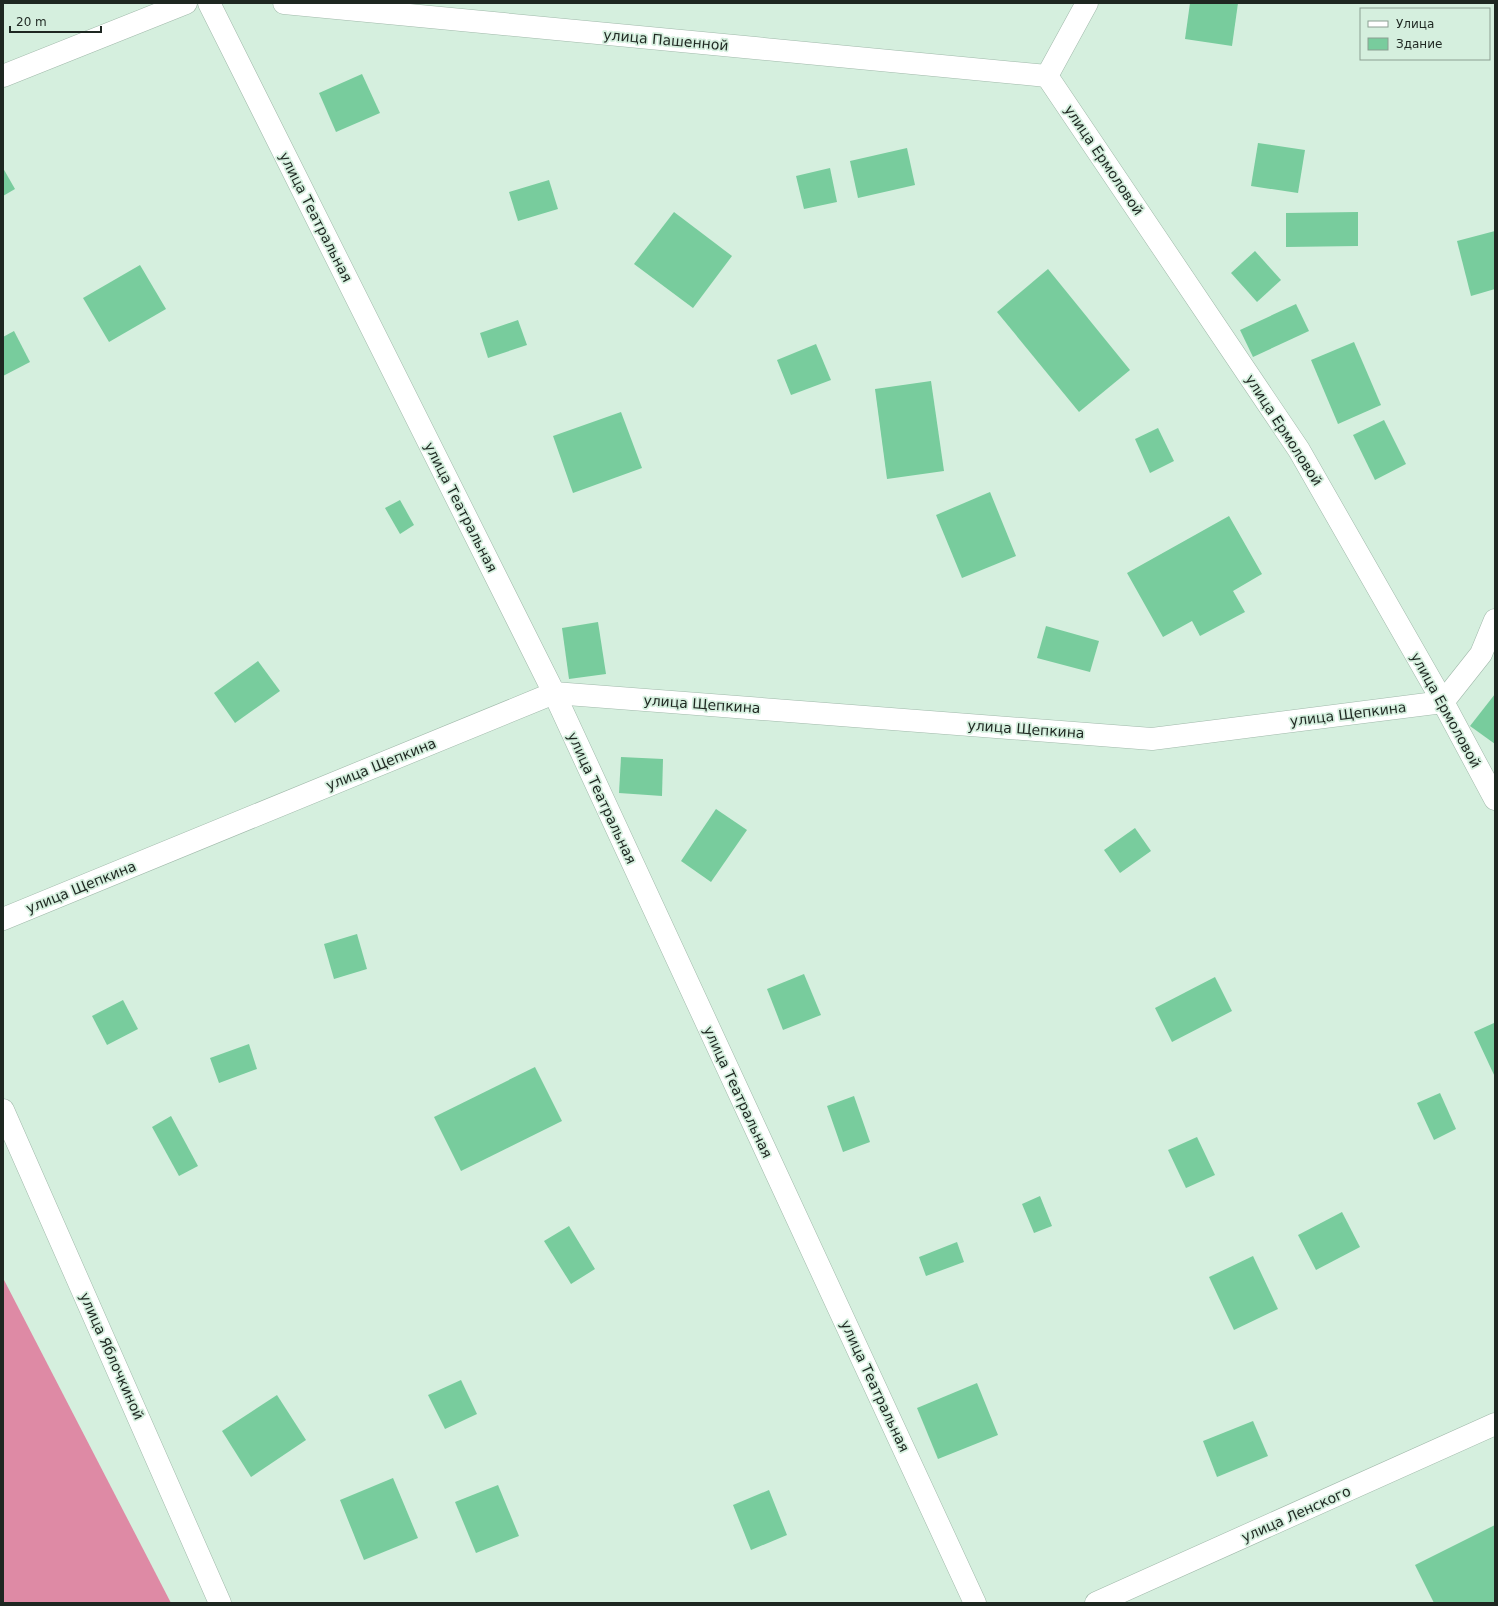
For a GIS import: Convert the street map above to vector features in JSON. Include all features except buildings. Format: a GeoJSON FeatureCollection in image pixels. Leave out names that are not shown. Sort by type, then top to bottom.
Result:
{"type":"FeatureCollection","features":[{"type":"Feature","properties":{"kind":"street"},"geometry":{"type":"LineString","coordinates":[[3,76],[186,3]]}},
{"type":"Feature","properties":{"kind":"street","name":"улица Театральная"},"geometry":{"type":"LineString","coordinates":[[209,3],[554,693],[975,1603]]}},
{"type":"Feature","properties":{"kind":"street","name":"улица Пашенной"},"geometry":{"type":"LineString","coordinates":[[284,3],[1047,76]]}},
{"type":"Feature","properties":{"kind":"street"},"geometry":{"type":"LineString","coordinates":[[1047,76],[1087,3]]}},
{"type":"Feature","properties":{"kind":"street","name":"улица Ермоловой"},"geometry":{"type":"LineString","coordinates":[[1047,76],[1299,450],[1443,702],[1495,800]]}},
{"type":"Feature","properties":{"kind":"street"},"geometry":{"type":"LineString","coordinates":[[1443,702],[1481,654],[1495,620]]}},
{"type":"Feature","properties":{"kind":"street","name":"улица Щепкина"},"geometry":{"type":"LineString","coordinates":[[3,919],[554,693],[1152,739],[1443,702]]}},
{"type":"Feature","properties":{"kind":"street","name":"улица Яблочкиной"},"geometry":{"type":"LineString","coordinates":[[3,1110],[220,1603]]}},
{"type":"Feature","properties":{"kind":"street","name":"улица Ленского"},"geometry":{"type":"LineString","coordinates":[[1096,1603],[1495,1424]]}},
{"type":"Feature","properties":{"kind":"shaded area"},"geometry":{"type":"Polygon","coordinates":[[[3,1278],[171,1603],[3,1603],[3,1278]]]}}]}
